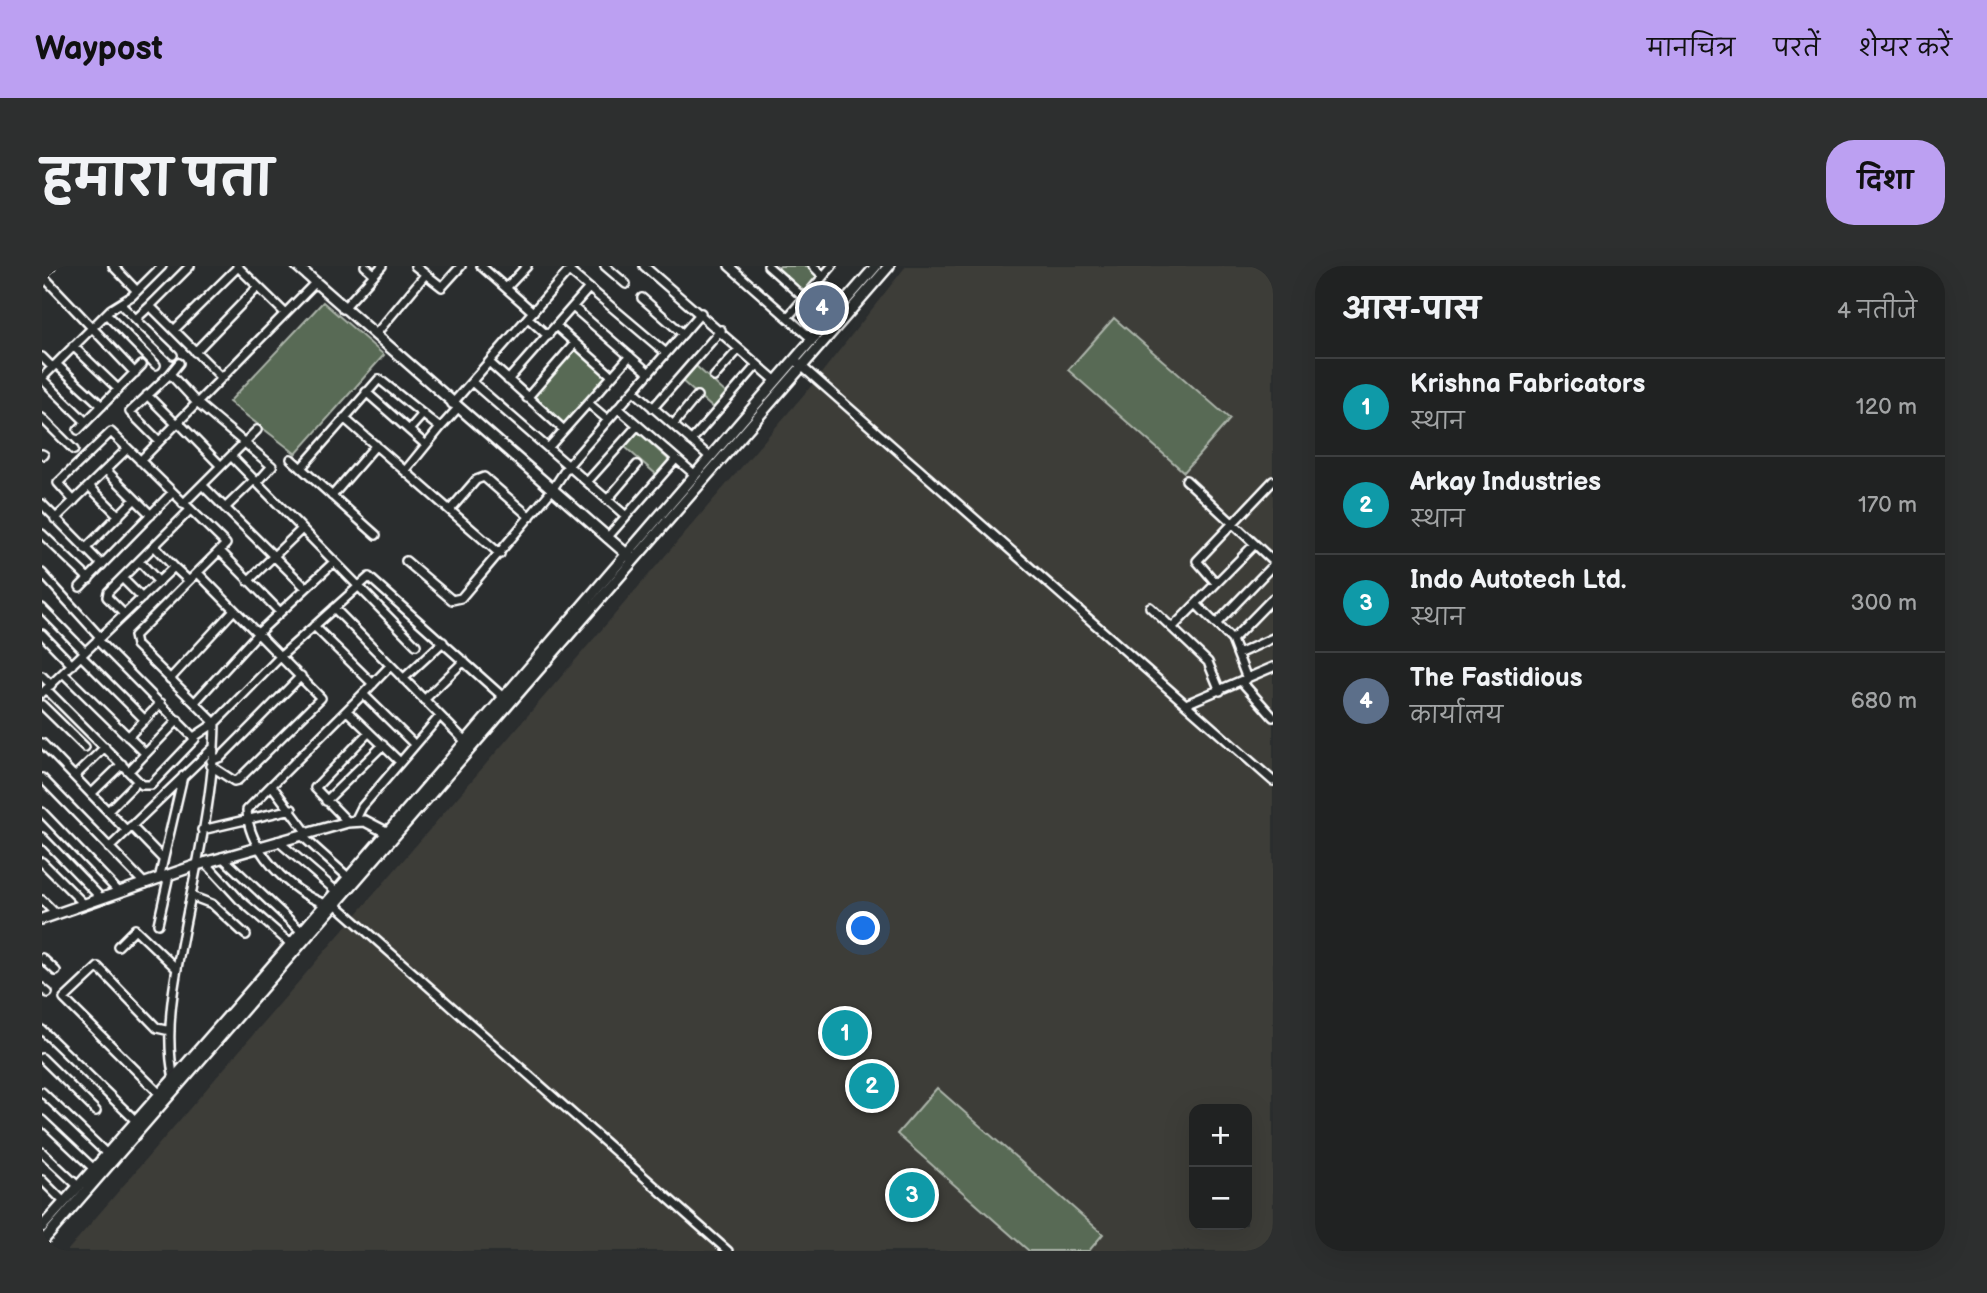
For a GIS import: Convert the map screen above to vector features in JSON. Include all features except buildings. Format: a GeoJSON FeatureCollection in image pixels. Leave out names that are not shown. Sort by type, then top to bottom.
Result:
{"type":"FeatureCollection","features":[{"type":"Feature","properties":{"kind":"street"},"geometry":{"type":"LineString","coordinates":[[51,266],[42,275],[135,373]]}},
{"type":"Feature","properties":{"kind":"street"},"geometry":{"type":"LineString","coordinates":[[113,266],[137,291]]}},
{"type":"Feature","properties":{"kind":"street"},"geometry":{"type":"LineString","coordinates":[[86,422],[42,378],[106,314],[137,291],[162,266]]}},
{"type":"Feature","properties":{"kind":"street"},"geometry":{"type":"LineString","coordinates":[[138,317],[190,266]]}},
{"type":"Feature","properties":{"kind":"street"},"geometry":{"type":"LineString","coordinates":[[297,266],[634,561]]}},
{"type":"Feature","properties":{"kind":"street"},"geometry":{"type":"LineString","coordinates":[[365,266],[374,274]]}},
{"type":"Feature","properties":{"kind":"street"},"geometry":{"type":"LineString","coordinates":[[343,309],[382,266]]}},
{"type":"Feature","properties":{"kind":"street"},"geometry":{"type":"LineString","coordinates":[[415,266],[442,287],[461,266]]}},
{"type":"Feature","properties":{"kind":"street"},"geometry":{"type":"LineString","coordinates":[[481,266],[507,288],[548,336]]}},
{"type":"Feature","properties":{"kind":"street"},"geometry":{"type":"LineString","coordinates":[[507,288],[527,266]]}},
{"type":"Feature","properties":{"kind":"street"},"geometry":{"type":"LineString","coordinates":[[605,266],[626,284]]}},
{"type":"Feature","properties":{"kind":"street"},"geometry":{"type":"LineString","coordinates":[[644,266],[721,330],[776,381]]}},
{"type":"Feature","properties":{"kind":"street"},"geometry":{"type":"LineString","coordinates":[[729,266],[812,338]]}},
{"type":"Feature","properties":{"kind":"street"},"geometry":{"type":"LineString","coordinates":[[768,266],[804,298]]}},
{"type":"Feature","properties":{"kind":"street"},"geometry":{"type":"LineString","coordinates":[[813,266],[823,276]]}},
{"type":"Feature","properties":{"kind":"street"},"geometry":{"type":"LineString","coordinates":[[788,317],[832,266]]}},
{"type":"Feature","properties":{"kind":"street"},"geometry":{"type":"LineString","coordinates":[[42,1241],[330,903],[336,891],[386,831],[694,474],[776,381],[795,366],[812,338],[876,266]]}},
{"type":"Feature","properties":{"kind":"street"},"geometry":{"type":"LineString","coordinates":[[44,1222],[95,1170],[291,944],[394,838],[634,561],[795,366],[889,266]]}},
{"type":"Feature","properties":{"kind":"street"},"geometry":{"type":"LineString","coordinates":[[174,330],[238,267],[285,313]]}},
{"type":"Feature","properties":{"kind":"street"},"geometry":{"type":"LineString","coordinates":[[405,471],[440,428],[472,382],[571,268],[589,288],[666,353]]}},
{"type":"Feature","properties":{"kind":"street"},"geometry":{"type":"LineString","coordinates":[[375,335],[425,275]]}},
{"type":"Feature","properties":{"kind":"street"},"geometry":{"type":"LineString","coordinates":[[140,461],[315,283]]}},
{"type":"Feature","properties":{"kind":"street"},"geometry":{"type":"LineString","coordinates":[[195,352],[258,287]]}},
{"type":"Feature","properties":{"kind":"street"},"geometry":{"type":"LineString","coordinates":[[509,380],[589,288]]}},
{"type":"Feature","properties":{"kind":"street"},"geometry":{"type":"LineString","coordinates":[[642,298],[683,334]]}},
{"type":"Feature","properties":{"kind":"street"},"geometry":{"type":"LineString","coordinates":[[120,304],[173,355]]}},
{"type":"Feature","properties":{"kind":"street"},"geometry":{"type":"LineString","coordinates":[[150,306],[222,378]]}},
{"type":"Feature","properties":{"kind":"street"},"geometry":{"type":"LineString","coordinates":[[573,307],[649,373]]}},
{"type":"Feature","properties":{"kind":"street"},"geometry":{"type":"LineString","coordinates":[[406,561],[457,601],[500,554],[568,466],[701,313]]}},
{"type":"Feature","properties":{"kind":"street"},"geometry":{"type":"LineString","coordinates":[[106,314],[156,365]]}},
{"type":"Feature","properties":{"kind":"street"},"geometry":{"type":"LineString","coordinates":[[556,326],[612,376]]}},
{"type":"Feature","properties":{"kind":"street"},"geometry":{"type":"LineString","coordinates":[[653,408],[721,330]]}},
{"type":"Feature","properties":{"kind":"street"},"geometry":{"type":"LineString","coordinates":[[527,398],[575,343]]}},
{"type":"Feature","properties":{"kind":"street"},"geometry":{"type":"LineString","coordinates":[[73,346],[118,389]]}},
{"type":"Feature","properties":{"kind":"street"},"geometry":{"type":"LineString","coordinates":[[713,377],[739,348]]}},
{"type":"Feature","properties":{"kind":"street"},"geometry":{"type":"LineString","coordinates":[[42,356],[102,406]]}},
{"type":"Feature","properties":{"kind":"street"},"geometry":{"type":"LineString","coordinates":[[548,448],[630,356]]}},
{"type":"Feature","properties":{"kind":"street"},"geometry":{"type":"LineString","coordinates":[[489,362],[564,430]]}},
{"type":"Feature","properties":{"kind":"street"},"geometry":{"type":"LineString","coordinates":[[159,441],[130,412],[179,363]]}},
{"type":"Feature","properties":{"kind":"street"},"geometry":{"type":"LineString","coordinates":[[78,430],[142,365]]}},
{"type":"Feature","properties":{"kind":"street"},"geometry":{"type":"LineString","coordinates":[[691,441],[757,365]]}},
{"type":"Feature","properties":{"kind":"street"},"geometry":{"type":"LineString","coordinates":[[795,366],[1273,781]]}},
{"type":"Feature","properties":{"kind":"street"},"geometry":{"type":"LineString","coordinates":[[170,374],[243,444],[273,468],[225,508]]}},
{"type":"Feature","properties":{"kind":"street"},"geometry":{"type":"LineString","coordinates":[[301,468],[377,380],[383,379],[440,428]]}},
{"type":"Feature","properties":{"kind":"street"},"geometry":{"type":"LineString","coordinates":[[472,382],[626,516]]}},
{"type":"Feature","properties":{"kind":"street"},"geometry":{"type":"LineString","coordinates":[[634,391],[710,457]]}},
{"type":"Feature","properties":{"kind":"street"},"geometry":{"type":"LineString","coordinates":[[366,392],[426,445]]}},
{"type":"Feature","properties":{"kind":"street"},"geometry":{"type":"LineString","coordinates":[[147,395],[221,466]]}},
{"type":"Feature","properties":{"kind":"street"},"geometry":{"type":"LineString","coordinates":[[673,425],[697,396]]}},
{"type":"Feature","properties":{"kind":"street"},"geometry":{"type":"LineString","coordinates":[[588,403],[608,419]]}},
{"type":"Feature","properties":{"kind":"street"},"geometry":{"type":"LineString","coordinates":[[618,408],[694,474]]}},
{"type":"Feature","properties":{"kind":"street"},"geometry":{"type":"LineString","coordinates":[[409,430],[423,414]]}},
{"type":"Feature","properties":{"kind":"street"},"geometry":{"type":"LineString","coordinates":[[42,418],[74,450]]}},
{"type":"Feature","properties":{"kind":"street"},"geometry":{"type":"LineString","coordinates":[[344,418],[500,554]]}},
{"type":"Feature","properties":{"kind":"street"},"geometry":{"type":"LineString","coordinates":[[587,482],[638,425]]}},
{"type":"Feature","properties":{"kind":"street"},"geometry":{"type":"LineString","coordinates":[[183,504],[257,430]]}},
{"type":"Feature","properties":{"kind":"street"},"geometry":{"type":"LineString","coordinates":[[74,501],[58,483],[111,432],[183,504],[225,541],[221,552],[134,636],[136,645],[215,723]]}},
{"type":"Feature","properties":{"kind":"street"},"geometry":{"type":"LineString","coordinates":[[332,496],[376,446]]}},
{"type":"Feature","properties":{"kind":"street"},"geometry":{"type":"LineString","coordinates":[[55,519],[127,449]]}},
{"type":"Feature","properties":{"kind":"street"},"geometry":{"type":"LineString","coordinates":[[231,456],[416,645]]}},
{"type":"Feature","properties":{"kind":"street"},"geometry":{"type":"LineString","coordinates":[[291,459],[376,535]]}},
{"type":"Feature","properties":{"kind":"street"},"geometry":{"type":"LineString","coordinates":[[607,538],[676,459]]}},
{"type":"Feature","properties":{"kind":"street"},"geometry":{"type":"LineString","coordinates":[[607,500],[637,466]]}},
{"type":"Feature","properties":{"kind":"street"},"geometry":{"type":"LineString","coordinates":[[106,470],[151,515]]}},
{"type":"Feature","properties":{"kind":"street"},"geometry":{"type":"LineString","coordinates":[[450,510],[475,480],[484,477],[530,517]]}},
{"type":"Feature","properties":{"kind":"street"},"geometry":{"type":"LineString","coordinates":[[1186,480],[1273,563],[1216,624]]}},
{"type":"Feature","properties":{"kind":"street"},"geometry":{"type":"LineString","coordinates":[[1216,583],[1198,561],[1273,481]]}},
{"type":"Feature","properties":{"kind":"street"},"geometry":{"type":"LineString","coordinates":[[202,485],[306,588]]}},
{"type":"Feature","properties":{"kind":"street"},"geometry":{"type":"LineString","coordinates":[[89,486],[119,516]]}},
{"type":"Feature","properties":{"kind":"street"},"geometry":{"type":"LineString","coordinates":[[80,587],[172,493]]}},
{"type":"Feature","properties":{"kind":"street"},"geometry":{"type":"LineString","coordinates":[[85,549],[135,499]]}},
{"type":"Feature","properties":{"kind":"street"},"geometry":{"type":"LineString","coordinates":[[42,504],[102,565]]}},
{"type":"Feature","properties":{"kind":"street"},"geometry":{"type":"LineString","coordinates":[[124,614],[107,595],[190,510]]}},
{"type":"Feature","properties":{"kind":"street"},"geometry":{"type":"LineString","coordinates":[[248,581],[302,529]]}},
{"type":"Feature","properties":{"kind":"street"},"geometry":{"type":"LineString","coordinates":[[42,534],[89,579]]}},
{"type":"Feature","properties":{"kind":"street"},"geometry":{"type":"LineString","coordinates":[[1172,628],[1254,545]]}},
{"type":"Feature","properties":{"kind":"street"},"geometry":{"type":"LineString","coordinates":[[154,546],[189,581]]}},
{"type":"Feature","properties":{"kind":"street"},"geometry":{"type":"LineString","coordinates":[[221,552],[280,612]]}},
{"type":"Feature","properties":{"kind":"street"},"geometry":{"type":"LineString","coordinates":[[139,561],[159,582]]}},
{"type":"Feature","properties":{"kind":"street"},"geometry":{"type":"LineString","coordinates":[[195,702],[259,632],[334,562]]}},
{"type":"Feature","properties":{"kind":"street"},"geometry":{"type":"LineString","coordinates":[[46,689],[174,567]]}},
{"type":"Feature","properties":{"kind":"street"},"geometry":{"type":"LineString","coordinates":[[42,573],[98,638],[194,737]]}},
{"type":"Feature","properties":{"kind":"street"},"geometry":{"type":"LineString","coordinates":[[198,573],[320,695],[320,701],[238,780],[234,781],[211,764]]}},
{"type":"Feature","properties":{"kind":"street"},"geometry":{"type":"LineString","coordinates":[[122,578],[142,597]]}},
{"type":"Feature","properties":{"kind":"street"},"geometry":{"type":"LineString","coordinates":[[42,676],[46,689],[146,788],[194,742],[194,737],[215,723],[282,656],[369,578],[376,580],[502,696]]}},
{"type":"Feature","properties":{"kind":"street"},"geometry":{"type":"LineString","coordinates":[[1232,640],[1273,598]]}},
{"type":"Feature","properties":{"kind":"street"},"geometry":{"type":"LineString","coordinates":[[1196,604],[1232,640],[1244,680],[1273,717]]}},
{"type":"Feature","properties":{"kind":"street"},"geometry":{"type":"LineString","coordinates":[[1150,607],[1208,663],[1220,691]]}},
{"type":"Feature","properties":{"kind":"street"},"geometry":{"type":"LineString","coordinates":[[42,608],[145,720]]}},
{"type":"Feature","properties":{"kind":"street"},"geometry":{"type":"LineString","coordinates":[[334,608],[464,740]]}},
{"type":"Feature","properties":{"kind":"street"},"geometry":{"type":"LineString","coordinates":[[170,679],[234,610]]}},
{"type":"Feature","properties":{"kind":"street"},"geometry":{"type":"LineString","coordinates":[[314,626],[373,684]]}},
{"type":"Feature","properties":{"kind":"street"},"geometry":{"type":"LineString","coordinates":[[42,634],[72,665]]}},
{"type":"Feature","properties":{"kind":"street"},"geometry":{"type":"LineString","coordinates":[[1238,654],[1273,638]]}},
{"type":"Feature","properties":{"kind":"street"},"geometry":{"type":"LineString","coordinates":[[403,679],[443,642]]}},
{"type":"Feature","properties":{"kind":"street"},"geometry":{"type":"LineString","coordinates":[[424,700],[464,660]]}},
{"type":"Feature","properties":{"kind":"street"},"geometry":{"type":"LineString","coordinates":[[390,666],[247,810],[259,847],[267,860],[311,900],[330,903],[728,1251]]}},
{"type":"Feature","properties":{"kind":"street"},"geometry":{"type":"LineString","coordinates":[[1186,704],[1273,667]]}},
{"type":"Feature","properties":{"kind":"street"},"geometry":{"type":"LineString","coordinates":[[63,673],[145,753]]}},
{"type":"Feature","properties":{"kind":"street"},"geometry":{"type":"LineString","coordinates":[[211,764],[301,676]]}},
{"type":"Feature","properties":{"kind":"street"},"geometry":{"type":"LineString","coordinates":[[363,694],[415,745]]}},
{"type":"Feature","properties":{"kind":"street"},"geometry":{"type":"LineString","coordinates":[[128,737],[161,703]]}},
{"type":"Feature","properties":{"kind":"street"},"geometry":{"type":"LineString","coordinates":[[42,705],[85,747]]}},
{"type":"Feature","properties":{"kind":"street"},"geometry":{"type":"LineString","coordinates":[[347,711],[400,762]]}},
{"type":"Feature","properties":{"kind":"street"},"geometry":{"type":"LineString","coordinates":[[351,821],[440,716]]}},
{"type":"Feature","properties":{"kind":"street"},"geometry":{"type":"LineString","coordinates":[[129,771],[178,720]]}},
{"type":"Feature","properties":{"kind":"street"},"geometry":{"type":"LineString","coordinates":[[174,1079],[169,1051],[177,969],[191,896],[201,863],[202,830],[215,723]]}},
{"type":"Feature","properties":{"kind":"street"},"geometry":{"type":"LineString","coordinates":[[351,821],[326,801],[316,786],[369,732]]}},
{"type":"Feature","properties":{"kind":"street"},"geometry":{"type":"LineString","coordinates":[[42,743],[108,811],[163,859]]}},
{"type":"Feature","properties":{"kind":"street"},"geometry":{"type":"LineString","coordinates":[[326,801],[383,746]]}},
{"type":"Feature","properties":{"kind":"street"},"geometry":{"type":"LineString","coordinates":[[75,776],[105,747]]}},
{"type":"Feature","properties":{"kind":"street"},"geometry":{"type":"LineString","coordinates":[[110,848],[212,749]]}},
{"type":"Feature","properties":{"kind":"street"},"geometry":{"type":"LineString","coordinates":[[92,794],[122,764]]}},
{"type":"Feature","properties":{"kind":"street"},"geometry":{"type":"LineString","coordinates":[[159,879],[183,775]]}},
{"type":"Feature","properties":{"kind":"street"},"geometry":{"type":"LineString","coordinates":[[42,778],[145,884]]}},
{"type":"Feature","properties":{"kind":"street"},"geometry":{"type":"LineString","coordinates":[[108,811],[138,781]]}},
{"type":"Feature","properties":{"kind":"street"},"geometry":{"type":"LineString","coordinates":[[272,786],[292,809],[304,834],[348,877]]}},
{"type":"Feature","properties":{"kind":"street"},"geometry":{"type":"LineString","coordinates":[[202,830],[292,809]]}},
{"type":"Feature","properties":{"kind":"street"},"geometry":{"type":"LineString","coordinates":[[42,813],[119,892]]}},
{"type":"Feature","properties":{"kind":"street"},"geometry":{"type":"LineString","coordinates":[[42,919],[201,863],[351,821],[366,821],[394,838]]}},
{"type":"Feature","properties":{"kind":"street"},"geometry":{"type":"LineString","coordinates":[[42,837],[101,898]]}},
{"type":"Feature","properties":{"kind":"street"},"geometry":{"type":"LineString","coordinates":[[278,841],[336,891]]}},
{"type":"Feature","properties":{"kind":"street"},"geometry":{"type":"LineString","coordinates":[[222,857],[302,932]]}},
{"type":"Feature","properties":{"kind":"street"},"geometry":{"type":"LineString","coordinates":[[42,862],[84,904]]}},
{"type":"Feature","properties":{"kind":"street"},"geometry":{"type":"LineString","coordinates":[[201,863],[291,944]]}},
{"type":"Feature","properties":{"kind":"street"},"geometry":{"type":"LineString","coordinates":[[158,924],[169,875]]}},
{"type":"Feature","properties":{"kind":"street"},"geometry":{"type":"LineString","coordinates":[[191,896],[212,904],[246,936]]}},
{"type":"Feature","properties":{"kind":"street"},"geometry":{"type":"LineString","coordinates":[[42,900],[56,914]]}},
{"type":"Feature","properties":{"kind":"street"},"geometry":{"type":"LineString","coordinates":[[118,946],[135,929],[177,969]]}},
{"type":"Feature","properties":{"kind":"street"},"geometry":{"type":"LineString","coordinates":[[42,958],[56,971]]}},
{"type":"Feature","properties":{"kind":"street"},"geometry":{"type":"LineString","coordinates":[[161,1094],[64,999],[98,967],[157,1028],[170,1031]]}},
{"type":"Feature","properties":{"kind":"street"},"geometry":{"type":"LineString","coordinates":[[42,1030],[137,1122]]}},
{"type":"Feature","properties":{"kind":"street"},"geometry":{"type":"LineString","coordinates":[[42,1058],[96,1111]]}},
{"type":"Feature","properties":{"kind":"street"},"geometry":{"type":"LineString","coordinates":[[42,1092],[108,1155]]}},
{"type":"Feature","properties":{"kind":"street"},"geometry":{"type":"LineString","coordinates":[[42,1120],[95,1170]]}},
{"type":"Feature","properties":{"kind":"street"},"geometry":{"type":"LineString","coordinates":[[42,1152],[79,1187]]}},
{"type":"Feature","properties":{"kind":"street"},"geometry":{"type":"LineString","coordinates":[[42,1180],[65,1202]]}},
{"type":"Feature","properties":{"kind":"shaded area"},"geometry":{"type":"Polygon","coordinates":[[[906,266],[1273,266],[1273,1251],[67,1251],[812,385],[906,266]]]}},
{"type":"Feature","properties":{"kind":"green space"},"geometry":{"type":"Polygon","coordinates":[[[807,266],[818,276],[804,292],[778,268],[807,266]]]}},
{"type":"Feature","properties":{"kind":"green space"},"geometry":{"type":"Polygon","coordinates":[[[323,302],[384,355],[296,454],[229,402],[323,302]]]}},
{"type":"Feature","properties":{"kind":"green space"},"geometry":{"type":"Polygon","coordinates":[[[1114,318],[1230,419],[1184,472],[1068,370],[1114,318]]]}},
{"type":"Feature","properties":{"kind":"green space"},"geometry":{"type":"Polygon","coordinates":[[[575,347],[608,377],[564,426],[532,396],[575,347]]]}},
{"type":"Feature","properties":{"kind":"green space"},"geometry":{"type":"Polygon","coordinates":[[[696,366],[727,394],[714,409],[682,381],[696,366]]]}},
{"type":"Feature","properties":{"kind":"green space"},"geometry":{"type":"Polygon","coordinates":[[[638,432],[670,461],[657,475],[625,447],[638,432]]]}},
{"type":"Feature","properties":{"kind":"green space"},"geometry":{"type":"Polygon","coordinates":[[[937,1088],[1103,1234],[1089,1251],[1029,1251],[897,1134],[937,1088]]]}},
{"type":"Feature","properties":{"kind":"place","name":"The Fastidious"},"geometry":{"type":"Point","coordinates":[822,308]}},
{"type":"Feature","properties":{"kind":"place","name":"Krishna Fabricators"},"geometry":{"type":"Point","coordinates":[845,1033]}},
{"type":"Feature","properties":{"kind":"place","name":"Arkay Industries"},"geometry":{"type":"Point","coordinates":[872,1086]}},
{"type":"Feature","properties":{"kind":"place","name":"Indo Autotech Ltd."},"geometry":{"type":"Point","coordinates":[912,1195]}}]}
